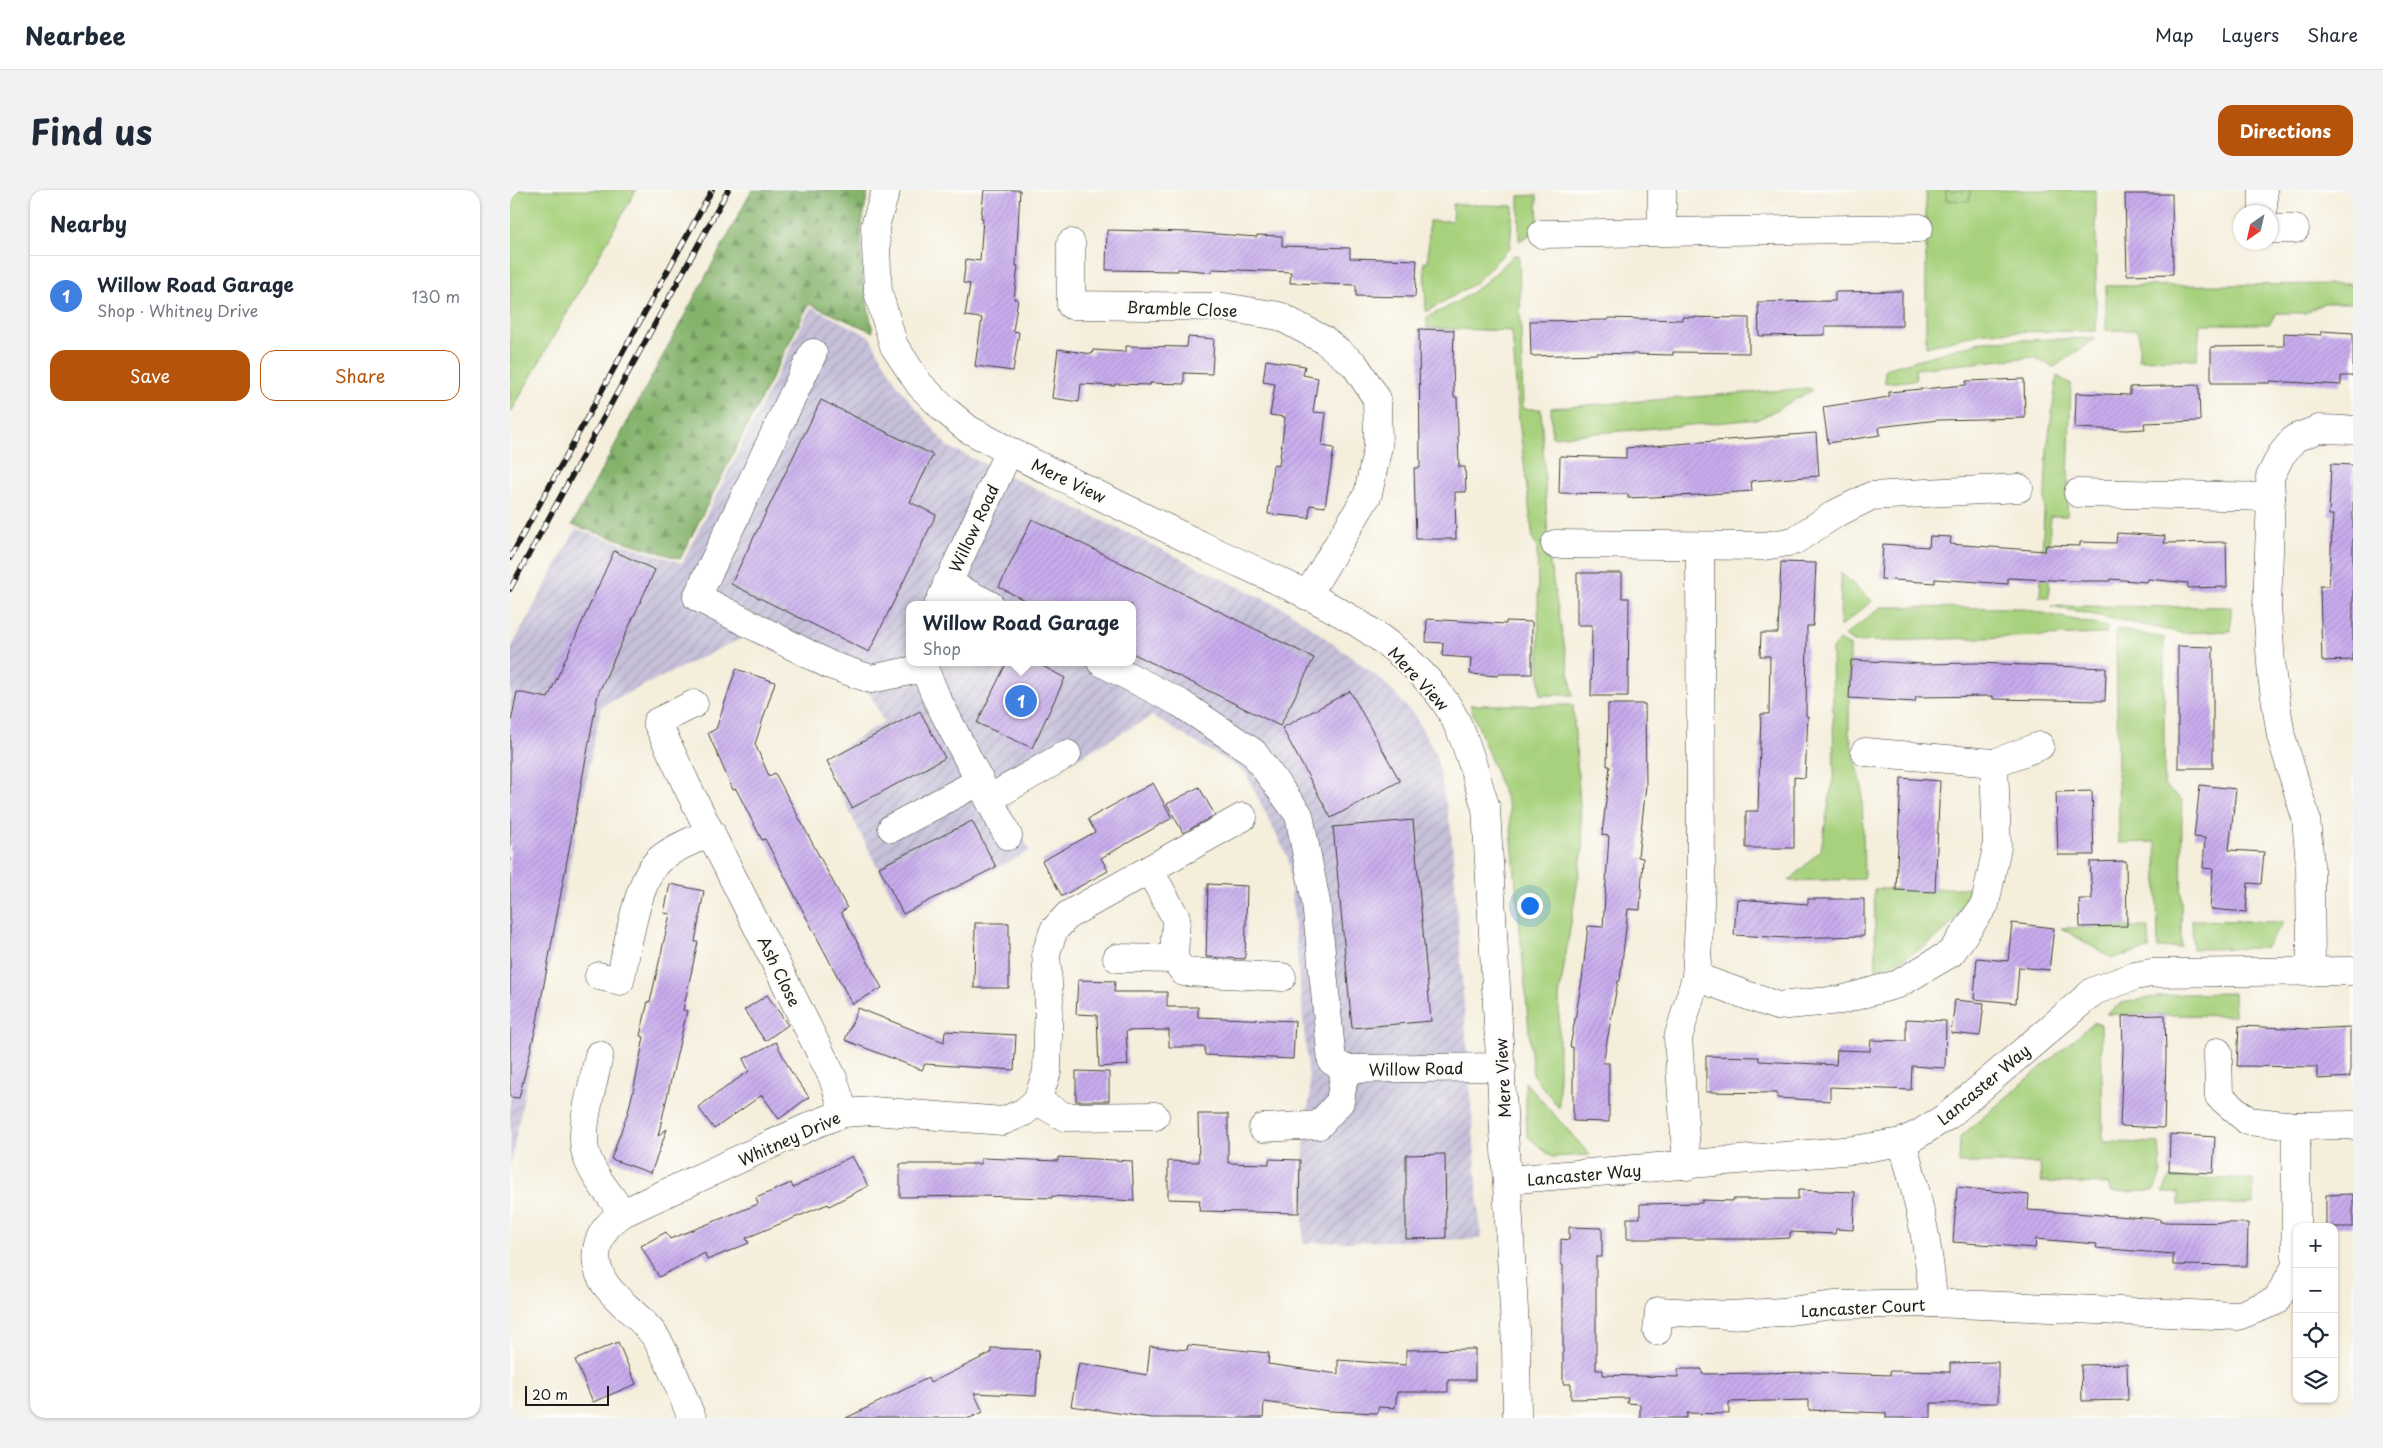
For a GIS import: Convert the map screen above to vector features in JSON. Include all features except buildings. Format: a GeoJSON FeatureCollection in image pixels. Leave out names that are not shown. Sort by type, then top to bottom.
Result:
{"type":"FeatureCollection","features":[{"type":"Feature","properties":{"kind":"street","name":"Mere View"},"geometry":{"type":"LineString","coordinates":[[886,190],[875,226],[878,292],[894,346],[920,385],[944,409],[968,429],[1009,452],[1307,596],[1380,637],[1406,658],[1444,701],[1458,724],[1486,808],[1508,1180],[1516,1346],[1517,1418]]}},
{"type":"Feature","properties":{"kind":"street"},"geometry":{"type":"LineString","coordinates":[[1662,190],[1662,231]]}},
{"type":"Feature","properties":{"kind":"street"},"geometry":{"type":"LineString","coordinates":[[2263,190],[2263,205]]}},
{"type":"Feature","properties":{"kind":"street"},"geometry":{"type":"LineString","coordinates":[[1542,234],[1919,228]]}},
{"type":"Feature","properties":{"kind":"street","name":"Bramble Close"},"geometry":{"type":"LineString","coordinates":[[1070,243],[1071,305],[1224,307],[1279,316],[1324,340],[1355,365],[1377,399],[1378,446],[1368,494],[1307,596]]}},
{"type":"Feature","properties":{"kind":"street"},"geometry":{"type":"LineString","coordinates":[[813,354],[697,597],[830,665],[871,679],[920,666]]}},
{"type":"Feature","properties":{"kind":"street"},"geometry":{"type":"LineString","coordinates":[[2311,972],[2310,865],[2306,818],[2281,736],[2272,668],[2267,607],[2272,497],[2270,477],[2281,455],[2295,438],[2319,429],[2353,430]]}},
{"type":"Feature","properties":{"kind":"street","name":"Willow Road"},"geometry":{"type":"LineString","coordinates":[[942,594],[1009,452]]}},
{"type":"Feature","properties":{"kind":"street"},"geometry":{"type":"LineString","coordinates":[[1555,544],[1764,546],[1794,541],[1835,514],[1871,496],[2019,488]]}},
{"type":"Feature","properties":{"kind":"street"},"geometry":{"type":"LineString","coordinates":[[2078,493],[2272,497]]}},
{"type":"Feature","properties":{"kind":"street"},"geometry":{"type":"LineString","coordinates":[[1686,1166],[1678,1038],[1696,977],[1702,886],[1700,546]]}},
{"type":"Feature","properties":{"kind":"street"},"geometry":{"type":"LineString","coordinates":[[942,594],[973,601]]}},
{"type":"Feature","properties":{"kind":"street"},"geometry":{"type":"LineString","coordinates":[[924,666],[937,699],[1008,836]]}},
{"type":"Feature","properties":{"kind":"street"},"geometry":{"type":"LineString","coordinates":[[1109,666],[1180,703],[1253,752],[1299,815],[1316,902],[1338,1065],[1340,1102],[1319,1125],[1262,1128]]}},
{"type":"Feature","properties":{"kind":"street","name":"Ash Close"},"geometry":{"type":"LineString","coordinates":[[694,704],[657,722],[833,1078],[844,1113]]}},
{"type":"Feature","properties":{"kind":"street"},"geometry":{"type":"LineString","coordinates":[[1865,752],[1994,763],[2040,746]]}},
{"type":"Feature","properties":{"kind":"street"},"geometry":{"type":"LineString","coordinates":[[892,828],[1067,754]]}},
{"type":"Feature","properties":{"kind":"street"},"geometry":{"type":"LineString","coordinates":[[1696,977],[1778,1006],[1840,1000],[1898,984],[1951,953],[1985,904],[1997,848],[1994,763]]}},
{"type":"Feature","properties":{"kind":"street"},"geometry":{"type":"LineString","coordinates":[[1155,1116],[1065,1117],[1037,1101],[1047,1072],[1049,998],[1046,953],[1054,930],[1068,915],[1150,871],[1243,817]]}},
{"type":"Feature","properties":{"kind":"street"},"geometry":{"type":"LineString","coordinates":[[599,976],[620,981],[643,884],[654,864],[661,857],[711,832]]}},
{"type":"Feature","properties":{"kind":"street"},"geometry":{"type":"LineString","coordinates":[[1150,871],[1176,918],[1174,959],[1184,972],[1282,977]]}},
{"type":"Feature","properties":{"kind":"street"},"geometry":{"type":"LineString","coordinates":[[1117,958],[1174,959]]}},
{"type":"Feature","properties":{"kind":"street","name":"Lancaster Way"},"geometry":{"type":"LineString","coordinates":[[1508,1180],[1854,1150],[1902,1142],[1949,1115],[2094,991],[2151,973],[2353,971]]}},
{"type":"Feature","properties":{"kind":"street"},"geometry":{"type":"LineString","coordinates":[[2218,1052],[2219,1096],[2248,1121],[2296,1126],[2353,1126]]}},
{"type":"Feature","properties":{"kind":"street"},"geometry":{"type":"LineString","coordinates":[[600,1055],[584,1135],[586,1152],[596,1173],[623,1213]]}},
{"type":"Feature","properties":{"kind":"street","name":"Willow Road"},"geometry":{"type":"LineString","coordinates":[[1338,1065],[1502,1067]]}},
{"type":"Feature","properties":{"kind":"street","name":"Whitney Drive"},"geometry":{"type":"LineString","coordinates":[[692,1418],[656,1337],[606,1287],[595,1260],[598,1241],[608,1224],[623,1213],[814,1124],[844,1113],[897,1112],[1003,1121],[1024,1112],[1037,1101]]}},
{"type":"Feature","properties":{"kind":"street"},"geometry":{"type":"LineString","coordinates":[[1933,1303],[2238,1316],[2276,1301],[2296,1266],[2296,1126]]}},
{"type":"Feature","properties":{"kind":"street","name":"Lancaster Court"},"geometry":{"type":"LineString","coordinates":[[1657,1312],[1729,1315],[1783,1312],[1834,1305],[1933,1303],[1931,1263],[1915,1185],[1902,1142]]}},
{"type":"Feature","properties":{"kind":"shaded area"},"geometry":{"type":"Polygon","coordinates":[[[811,307],[869,336],[898,386],[947,446],[1289,611],[1382,680],[1415,716],[1436,754],[1451,829],[1481,1239],[1303,1243],[1303,1158],[1310,1093],[1288,858],[1245,772],[1152,716],[1005,799],[1030,851],[902,916],[823,759],[884,722],[870,694],[744,637],[601,706],[510,1167],[510,650],[576,529],[682,563],[811,307]]]}},
{"type":"Feature","properties":{"kind":"green space"},"geometry":{"type":"Polygon","coordinates":[[[510,190],[636,190],[510,414],[510,190]]]}},
{"type":"Feature","properties":{"kind":"green space"},"geometry":{"type":"Polygon","coordinates":[[[752,190],[868,190],[861,230],[862,276],[873,332],[809,304],[680,559],[572,525],[752,190]]]}},
{"type":"Feature","properties":{"kind":"green space"},"geometry":{"type":"Polygon","coordinates":[[[1926,190],[2096,190],[2096,331],[1984,332],[1926,347],[1926,190]]]}},
{"type":"Feature","properties":{"kind":"green space"},"geometry":{"type":"Polygon","coordinates":[[[1946,190],[1970,190],[1970,201],[1946,200],[1946,190]]]}},
{"type":"Feature","properties":{"kind":"green space"},"geometry":{"type":"Polygon","coordinates":[[[1537,195],[1538,230],[1519,241],[1519,196],[1537,195]]]}},
{"type":"Feature","properties":{"kind":"green space"},"geometry":{"type":"Polygon","coordinates":[[[1453,204],[1513,206],[1510,248],[1475,283],[1426,312],[1424,262],[1428,262],[1429,221],[1452,221],[1453,204]]]}},
{"type":"Feature","properties":{"kind":"green space"},"geometry":{"type":"Polygon","coordinates":[[[1514,255],[1519,255],[1523,409],[1541,409],[1549,558],[1573,695],[1540,695],[1537,547],[1533,540],[1518,411],[1512,331],[1427,328],[1427,317],[1452,305],[1474,291],[1514,255]]]}},
{"type":"Feature","properties":{"kind":"green space"},"geometry":{"type":"Polygon","coordinates":[[[2353,284],[2353,303],[2324,303],[2305,313],[2277,313],[2269,324],[2200,324],[2197,359],[2139,360],[2139,330],[2106,330],[2106,286],[2353,284]]]}},
{"type":"Feature","properties":{"kind":"green space"},"geometry":{"type":"Polygon","coordinates":[[[2096,338],[2054,367],[2032,357],[1915,369],[1916,380],[1885,383],[1885,369],[1984,341],[2096,338]]]}},
{"type":"Feature","properties":{"kind":"green space"},"geometry":{"type":"Polygon","coordinates":[[[2057,376],[2071,384],[2067,516],[2050,516],[2049,597],[2040,597],[2047,450],[2057,376]]]}},
{"type":"Feature","properties":{"kind":"green space"},"geometry":{"type":"Polygon","coordinates":[[[1809,388],[1813,390],[1759,419],[1552,437],[1551,408],[1809,388]]]}},
{"type":"Feature","properties":{"kind":"green space"},"geometry":{"type":"Polygon","coordinates":[[[1841,573],[1872,601],[1840,627],[1841,573]]]}},
{"type":"Feature","properties":{"kind":"green space"},"geometry":{"type":"Polygon","coordinates":[[[2051,606],[2231,607],[2231,631],[2182,633],[2051,606]]]}},
{"type":"Feature","properties":{"kind":"green space"},"geometry":{"type":"Polygon","coordinates":[[[1881,607],[2019,608],[2107,627],[2106,634],[1854,642],[1844,636],[1881,607]]]}},
{"type":"Feature","properties":{"kind":"green space"},"geometry":{"type":"Polygon","coordinates":[[[2116,629],[2164,638],[2164,785],[2182,800],[2181,947],[2158,948],[2156,842],[2119,843],[2116,629]]]}},
{"type":"Feature","properties":{"kind":"green space"},"geometry":{"type":"Polygon","coordinates":[[[1839,640],[1850,646],[1849,733],[1862,786],[1864,879],[1789,881],[1821,850],[1834,772],[1832,649],[1839,640]]]}},
{"type":"Feature","properties":{"kind":"green space"},"geometry":{"type":"Polygon","coordinates":[[[1470,705],[1573,705],[1583,848],[1559,997],[1559,1108],[1533,1075],[1509,807],[1470,705]]]}},
{"type":"Feature","properties":{"kind":"green space"},"geometry":{"type":"Polygon","coordinates":[[[1969,888],[1964,903],[1956,917],[1934,940],[1891,964],[1876,969],[1874,889],[1969,888]]]}},
{"type":"Feature","properties":{"kind":"green space"},"geometry":{"type":"Polygon","coordinates":[[[2192,920],[2284,922],[2265,948],[2193,949],[2192,920]]]}},
{"type":"Feature","properties":{"kind":"green space"},"geometry":{"type":"Polygon","coordinates":[[[2149,927],[2149,949],[2112,958],[2061,928],[2149,927]]]}},
{"type":"Feature","properties":{"kind":"green space"},"geometry":{"type":"Polygon","coordinates":[[[2234,993],[2234,1016],[2106,1014],[2122,1003],[2149,998],[2183,994],[2234,993]]]}},
{"type":"Feature","properties":{"kind":"green space"},"geometry":{"type":"Polygon","coordinates":[[[2094,1022],[2101,1025],[2103,1142],[2159,1143],[2161,1172],[2154,1191],[2110,1192],[2109,1184],[2041,1182],[2040,1163],[1959,1163],[1960,1137],[2094,1022]]]}},
{"type":"Feature","properties":{"kind":"green space"},"geometry":{"type":"Polygon","coordinates":[[[1525,1082],[1590,1155],[1552,1157],[1527,1136],[1525,1082]]]}},
{"type":"Feature","properties":{"kind":"green space"},"geometry":{"type":"Polygon","coordinates":[[[2169,1178],[2253,1179],[2253,1204],[2179,1205],[2179,1193],[2163,1193],[2169,1178]]]}},
{"type":"Feature","properties":{"kind":"railway"},"geometry":{"type":"LineString","coordinates":[[510,558],[712,190]]}},
{"type":"Feature","properties":{"kind":"railway"},"geometry":{"type":"LineString","coordinates":[[510,589],[728,190]]}},
{"type":"Feature","properties":{"kind":"place","name":"Willow Road Garage"},"geometry":{"type":"Point","coordinates":[1021,701]}}]}
